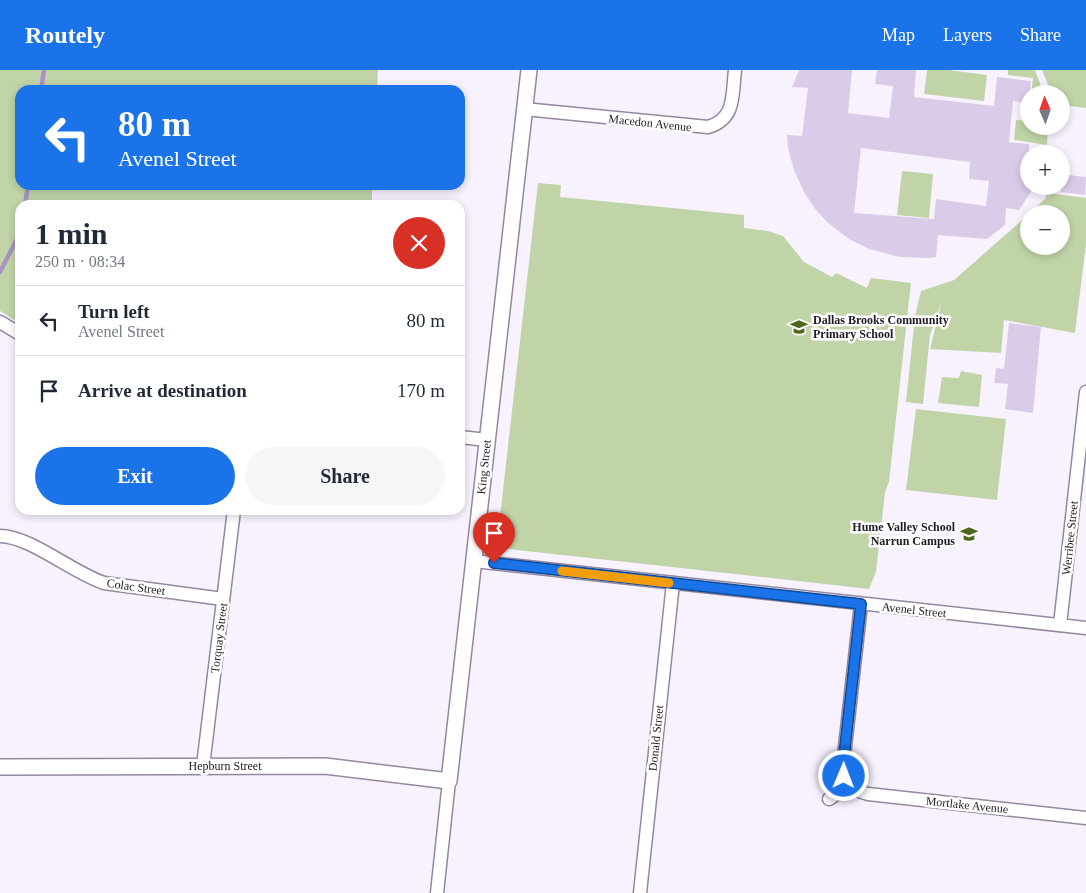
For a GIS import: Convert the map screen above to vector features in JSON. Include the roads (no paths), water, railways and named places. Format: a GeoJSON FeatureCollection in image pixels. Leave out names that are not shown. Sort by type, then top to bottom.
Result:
{"type":"FeatureCollection","features":[{"type":"Feature","properties":{"kind":"street","name":"King Street"},"geometry":{"type":"LineString","coordinates":[[437,893],[528,70]]}},
{"type":"Feature","properties":{"kind":"street","name":"Macedon Avenue"},"geometry":{"type":"LineString","coordinates":[[524,109],[708,127],[720,122],[728,114],[735,70]]}},
{"type":"Feature","properties":{"kind":"street"},"geometry":{"type":"LineString","coordinates":[[0,322],[15,331]]}},
{"type":"Feature","properties":{"kind":"street","name":"Werribee Street"},"geometry":{"type":"LineString","coordinates":[[1060,625],[1086,392]]}},
{"type":"Feature","properties":{"kind":"street"},"geometry":{"type":"LineString","coordinates":[[465,437],[487,440]]}},
{"type":"Feature","properties":{"kind":"street","name":"Torquay Street"},"geometry":{"type":"LineString","coordinates":[[203,766],[233,515]]}},
{"type":"Feature","properties":{"kind":"street","name":"Colac Street"},"geometry":{"type":"LineString","coordinates":[[0,536],[20,540],[86,576],[104,583],[223,599]]}},
{"type":"Feature","properties":{"kind":"street","name":"Avenel Street"},"geometry":{"type":"LineString","coordinates":[[474,561],[1086,628]]}},
{"type":"Feature","properties":{"kind":"street","name":"Donald Street"},"geometry":{"type":"LineString","coordinates":[[640,893],[674,583]]}},
{"type":"Feature","properties":{"kind":"street"},"geometry":{"type":"LineString","coordinates":[[829,799],[849,786],[844,776],[843,765],[861,604]]}},
{"type":"Feature","properties":{"kind":"street","name":"Hepburn Street"},"geometry":{"type":"LineString","coordinates":[[0,766],[325,766],[449,781]]}},
{"type":"Feature","properties":{"kind":"street","name":"Mortlake Avenue"},"geometry":{"type":"LineString","coordinates":[[849,786],[868,794],[1086,818]]}},
{"type":"Feature","properties":{"kind":"waterway"},"geometry":{"type":"LineString","coordinates":[[42,85],[44,70]]}},
{"type":"Feature","properties":{"kind":"waterway"},"geometry":{"type":"LineString","coordinates":[[26,200],[27,190]]}},
{"type":"Feature","properties":{"kind":"waterway"},"geometry":{"type":"LineString","coordinates":[[0,272],[15,243]]}},
{"type":"Feature","properties":{"kind":"place","name":"Dallas Brooks Community Primary School"},"geometry":{"type":"Point","coordinates":[799,327]}},
{"type":"Feature","properties":{"kind":"place","name":"Hume Valley School Narrun Campus"},"geometry":{"type":"Point","coordinates":[969,534]}}]}
